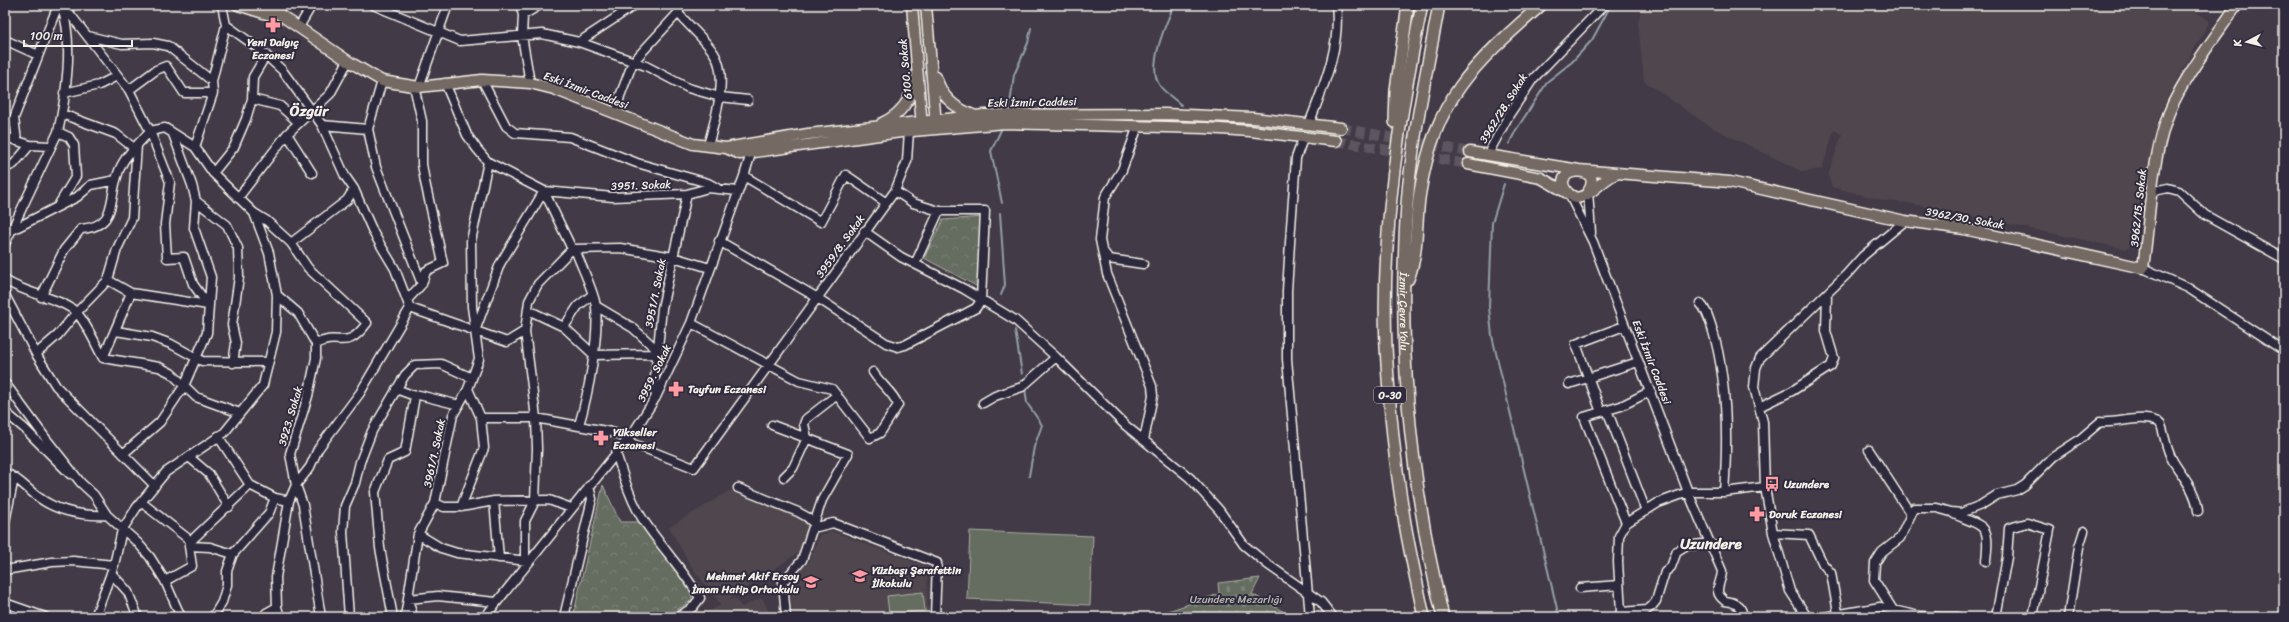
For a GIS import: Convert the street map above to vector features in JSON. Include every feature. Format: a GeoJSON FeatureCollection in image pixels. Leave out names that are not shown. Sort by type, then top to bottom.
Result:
{"type":"FeatureCollection","features":[{"type":"Feature","properties":{"kind":"highway"},"geometry":{"type":"LineString","coordinates":[[1394,171],[1396,90],[1408,5]]}},
{"type":"Feature","properties":{"kind":"highway","name":"İzmir Çevre Yolu"},"geometry":{"type":"LineString","coordinates":[[1422,5],[1407,81],[1394,171],[1386,289],[1387,354],[1391,415],[1403,511],[1424,617]]}},
{"type":"Feature","properties":{"kind":"highway","name":"İzmir Çevre Yolu"},"geometry":{"type":"LineString","coordinates":[[1439,5],[1415,132],[1407,204],[1404,338],[1414,465],[1428,557],[1443,617]]}},
{"type":"Feature","properties":{"kind":"highway"},"geometry":{"type":"LineString","coordinates":[[1405,285],[1414,265],[1418,203],[1424,166],[1438,124],[1456,92],[1483,58],[1541,5]]}},
{"type":"Feature","properties":{"kind":"main road","name":"Eski İzmir Caddesi"},"geometry":{"type":"LineString","coordinates":[[238,5],[284,18]]}},
{"type":"Feature","properties":{"kind":"main road","name":"Eski İzmir Caddesi"},"geometry":{"type":"LineString","coordinates":[[262,5],[298,27],[348,61],[382,81],[416,87],[482,80],[530,83],[554,89],[693,144],[708,146],[726,148],[808,134],[873,126],[922,126],[974,116],[1165,114],[1253,118],[1341,128]]}},
{"type":"Feature","properties":{"kind":"main road","name":"6100. Sokak"},"geometry":{"type":"LineString","coordinates":[[912,5],[922,126]]}},
{"type":"Feature","properties":{"kind":"main road"},"geometry":{"type":"LineString","coordinates":[[926,5],[936,124]]}},
{"type":"Feature","properties":{"kind":"main road","name":"3962/15. Sokak"},"geometry":{"type":"LineString","coordinates":[[2143,268],[2148,233],[2150,192],[2165,122],[2186,80],[2238,5]]}},
{"type":"Feature","properties":{"kind":"main road"},"geometry":{"type":"LineString","coordinates":[[931,62],[938,85],[947,100],[958,109],[974,116]]}},
{"type":"Feature","properties":{"kind":"main road"},"geometry":{"type":"LineString","coordinates":[[873,126],[890,120],[904,108],[911,96],[917,74]]}},
{"type":"Feature","properties":{"kind":"main road","name":"Eski İzmir Caddesi"},"geometry":{"type":"LineString","coordinates":[[936,124],[1006,123],[1243,130],[1304,136],[1336,141]]}},
{"type":"Feature","properties":{"kind":"main road","name":"Eski İzmir Caddesi"},"geometry":{"type":"LineString","coordinates":[[726,148],[740,154],[751,154],[824,142],[909,131],[922,126]]}},
{"type":"Feature","properties":{"kind":"main road","name":"3962/30. Sokak"},"geometry":{"type":"LineString","coordinates":[[1470,152],[1579,170],[1620,172],[1730,182],[1905,221],[1964,229],[2143,268]]}},
{"type":"Feature","properties":{"kind":"main road"},"geometry":{"type":"LineString","coordinates":[[1468,164],[1540,178],[1569,194],[1580,197],[1606,178],[1620,172]]}},
{"type":"Feature","properties":{"kind":"main road"},"geometry":{"type":"LineString","coordinates":[[1569,194],[1564,185],[1565,178],[1571,172],[1579,170],[1587,174],[1591,180],[1588,192]]}},
{"type":"Feature","properties":{"kind":"street"},"geometry":{"type":"LineString","coordinates":[[60,5],[88,36],[129,90],[150,131],[170,182],[165,224],[167,258],[184,257],[193,284],[208,305]]}},
{"type":"Feature","properties":{"kind":"street"},"geometry":{"type":"LineString","coordinates":[[17,140],[14,118],[38,55],[60,5]]}},
{"type":"Feature","properties":{"kind":"street"},"geometry":{"type":"LineString","coordinates":[[5,244],[50,146],[58,132],[62,114],[67,61],[67,21],[60,5]]}},
{"type":"Feature","properties":{"kind":"street"},"geometry":{"type":"LineString","coordinates":[[195,146],[213,93],[212,81],[226,25],[222,5]]}},
{"type":"Feature","properties":{"kind":"street"},"geometry":{"type":"LineString","coordinates":[[298,27],[312,5]]}},
{"type":"Feature","properties":{"kind":"street"},"geometry":{"type":"LineString","coordinates":[[373,5],[386,8],[460,41],[542,34],[579,42],[662,73],[688,88],[720,97],[748,100]]}},
{"type":"Feature","properties":{"kind":"street"},"geometry":{"type":"LineString","coordinates":[[408,299],[422,284],[426,271],[443,263],[422,164],[422,121],[416,87],[448,5]]}},
{"type":"Feature","properties":{"kind":"street"},"geometry":{"type":"LineString","coordinates":[[520,5],[523,15],[522,36],[530,83]]}},
{"type":"Feature","properties":{"kind":"street"},"geometry":{"type":"LineString","coordinates":[[523,15],[540,5]]}},
{"type":"Feature","properties":{"kind":"street"},"geometry":{"type":"LineString","coordinates":[[579,42],[635,5]]}},
{"type":"Feature","properties":{"kind":"street"},"geometry":{"type":"LineString","coordinates":[[616,114],[620,96],[633,62],[678,14],[681,5]]}},
{"type":"Feature","properties":{"kind":"street"},"geometry":{"type":"LineString","coordinates":[[1309,124],[1327,77],[1338,37],[1336,5]]}},
{"type":"Feature","properties":{"kind":"street","name":"3962/28. Sokak"},"geometry":{"type":"LineString","coordinates":[[1488,154],[1509,115],[1533,79],[1604,5]]}},
{"type":"Feature","properties":{"kind":"street"},"geometry":{"type":"LineString","coordinates":[[678,14],[715,55],[720,68],[720,97],[708,146]]}},
{"type":"Feature","properties":{"kind":"street"},"geometry":{"type":"LineString","coordinates":[[226,25],[266,55],[282,70],[322,126],[345,176],[354,189],[374,234],[395,269],[408,299],[410,308],[364,387],[318,449],[310,467],[296,485],[289,500],[276,577],[277,607],[280,617]]}},
{"type":"Feature","properties":{"kind":"street"},"geometry":{"type":"LineString","coordinates":[[88,36],[122,44],[153,43],[168,46],[212,81]]}},
{"type":"Feature","properties":{"kind":"street"},"geometry":{"type":"LineString","coordinates":[[5,40],[38,55]]}},
{"type":"Feature","properties":{"kind":"street"},"geometry":{"type":"LineString","coordinates":[[213,173],[234,147],[246,119],[252,99],[254,77],[266,55]]}},
{"type":"Feature","properties":{"kind":"street"},"geometry":{"type":"LineString","coordinates":[[238,198],[287,134],[330,94],[348,61]]}},
{"type":"Feature","properties":{"kind":"street"},"geometry":{"type":"LineString","coordinates":[[129,90],[156,70],[166,66],[184,93],[213,93]]}},
{"type":"Feature","properties":{"kind":"street"},"geometry":{"type":"LineString","coordinates":[[64,93],[99,85],[117,76]]}},
{"type":"Feature","properties":{"kind":"street"},"geometry":{"type":"LineString","coordinates":[[482,80],[506,126],[515,134],[570,137],[636,163],[708,183],[717,189]]}},
{"type":"Feature","properties":{"kind":"street"},"geometry":{"type":"LineString","coordinates":[[382,81],[368,129],[378,173],[422,284]]}},
{"type":"Feature","properties":{"kind":"street"},"geometry":{"type":"LineString","coordinates":[[445,83],[467,135],[488,162],[544,191],[574,249],[596,306],[594,355],[585,406],[579,425]]}},
{"type":"Feature","properties":{"kind":"street"},"geometry":{"type":"LineString","coordinates":[[252,99],[280,106],[298,123]]}},
{"type":"Feature","properties":{"kind":"street"},"geometry":{"type":"LineString","coordinates":[[62,114],[116,134],[136,147]]}},
{"type":"Feature","properties":{"kind":"street"},"geometry":{"type":"LineString","coordinates":[[322,126],[368,129]]}},
{"type":"Feature","properties":{"kind":"street"},"geometry":{"type":"LineString","coordinates":[[1138,126],[1122,170],[1106,197],[1100,240],[1107,274],[1152,386],[1153,396],[1144,440]]}},
{"type":"Feature","properties":{"kind":"street"},"geometry":{"type":"LineString","coordinates":[[41,297],[64,250],[81,229],[94,228],[105,219],[112,207],[116,180],[120,166],[150,131],[165,128],[195,146],[213,173],[238,198],[267,221],[291,243],[308,268],[367,323],[357,337],[344,341],[325,340],[316,344],[298,312],[276,295]]}},
{"type":"Feature","properties":{"kind":"street","name":"3959/8. Sokak"},"geometry":{"type":"LineString","coordinates":[[628,439],[694,468],[770,366],[816,297],[885,202],[895,191],[907,161],[909,131]]}},
{"type":"Feature","properties":{"kind":"street"},"geometry":{"type":"LineString","coordinates":[[58,132],[69,137],[74,145],[76,176],[59,204]]}},
{"type":"Feature","properties":{"kind":"street"},"geometry":{"type":"LineString","coordinates":[[123,454],[160,422],[184,386],[207,333],[211,277],[194,228],[196,201],[192,185],[173,134]]}},
{"type":"Feature","properties":{"kind":"street"},"geometry":{"type":"LineString","coordinates":[[287,134],[312,173]]}},
{"type":"Feature","properties":{"kind":"street"},"geometry":{"type":"LineString","coordinates":[[1304,136],[1296,158],[1287,291],[1287,336],[1292,420],[1310,617]]}},
{"type":"Feature","properties":{"kind":"street"},"geometry":{"type":"LineString","coordinates":[[5,137],[30,145],[50,146]]}},
{"type":"Feature","properties":{"kind":"street","name":"3959. Sokak"},"geometry":{"type":"LineString","coordinates":[[486,616],[526,561],[628,439],[656,397],[691,322],[719,241],[744,176],[754,143]]}},
{"type":"Feature","properties":{"kind":"street"},"geometry":{"type":"LineString","coordinates":[[5,168],[14,164],[30,145]]}},
{"type":"Feature","properties":{"kind":"street"},"geometry":{"type":"LineString","coordinates":[[36,354],[58,336],[76,313],[108,280],[117,249],[132,218],[136,147]]}},
{"type":"Feature","properties":{"kind":"street"},"geometry":{"type":"LineString","coordinates":[[475,331],[472,307],[471,241],[488,162]]}},
{"type":"Feature","properties":{"kind":"street"},"geometry":{"type":"LineString","coordinates":[[744,176],[821,222],[846,175],[885,202]]}},
{"type":"Feature","properties":{"kind":"street"},"geometry":{"type":"LineString","coordinates":[[12,230],[59,204],[77,197],[91,185],[116,180]]}},
{"type":"Feature","properties":{"kind":"street","name":"3951. Sokak"},"geometry":{"type":"LineString","coordinates":[[544,191],[613,197],[687,194],[708,188],[738,191]]}},
{"type":"Feature","properties":{"kind":"street"},"geometry":{"type":"LineString","coordinates":[[2150,192],[2168,188],[2179,191],[2205,215],[2284,259]]}},
{"type":"Feature","properties":{"kind":"street"},"geometry":{"type":"LineString","coordinates":[[291,243],[347,200],[354,189]]}},
{"type":"Feature","properties":{"kind":"street","name":"3961/1. Sokak"},"geometry":{"type":"LineString","coordinates":[[405,617],[418,534],[434,503],[453,416],[468,389],[479,359],[475,331],[500,264],[511,250],[544,191]]}},
{"type":"Feature","properties":{"kind":"street"},"geometry":{"type":"LineString","coordinates":[[719,241],[816,297],[886,343],[898,347],[906,345],[976,308],[982,300],[985,211],[939,211],[913,203],[895,191]]}},
{"type":"Feature","properties":{"kind":"street","name":"Eski İzmir Caddesi"},"geometry":{"type":"LineString","coordinates":[[1588,192],[1589,215],[1593,242]]}},
{"type":"Feature","properties":{"kind":"street","name":"3951/1. Sokak"},"geometry":{"type":"LineString","coordinates":[[656,397],[654,387],[656,352],[662,308],[687,194]]}},
{"type":"Feature","properties":{"kind":"street","name":"Eski İzmir Caddesi"},"geometry":{"type":"LineString","coordinates":[[1569,194],[1593,242],[1688,492],[1722,571],[1718,583],[1719,594],[1725,601],[1738,605],[1743,617]]}},
{"type":"Feature","properties":{"kind":"street"},"geometry":{"type":"LineString","coordinates":[[196,201],[227,225],[238,248],[239,277],[232,325],[236,342],[233,363]]}},
{"type":"Feature","properties":{"kind":"street"},"geometry":{"type":"LineString","coordinates":[[915,264],[939,211]]}},
{"type":"Feature","properties":{"kind":"street"},"geometry":{"type":"LineString","coordinates":[[95,617],[114,565],[122,530],[142,502],[166,472],[224,433],[263,385],[267,362],[276,332],[276,295],[269,253],[254,212]]}},
{"type":"Feature","properties":{"kind":"street"},"geometry":{"type":"LineString","coordinates":[[1807,617],[1790,591],[1772,533],[1765,487],[1763,422],[1754,387],[1756,368],[1760,358],[1827,294],[1862,256],[1905,221]]}},
{"type":"Feature","properties":{"kind":"street"},"geometry":{"type":"LineString","coordinates":[[864,231],[901,257],[982,300],[1015,320],[1056,357],[1125,424],[1190,478],[1219,510],[1244,544],[1267,564],[1321,602],[1333,617]]}},
{"type":"Feature","properties":{"kind":"street"},"geometry":{"type":"LineString","coordinates":[[418,534],[441,548],[457,553],[526,561],[525,521],[535,500],[536,418],[525,331],[529,301],[538,284],[574,249],[620,248],[673,257],[710,268]]}},
{"type":"Feature","properties":{"kind":"street"},"geometry":{"type":"LineString","coordinates":[[1102,251],[1109,260],[1143,264]]}},
{"type":"Feature","properties":{"kind":"street","name":"3962/30. Sokak"},"geometry":{"type":"LineString","coordinates":[[2143,268],[2188,288],[2284,351]]}},
{"type":"Feature","properties":{"kind":"street"},"geometry":{"type":"LineString","coordinates":[[5,280],[14,286],[64,305],[76,313],[103,358]]}},
{"type":"Feature","properties":{"kind":"street"},"geometry":{"type":"LineString","coordinates":[[108,280],[131,293],[208,305]]}},
{"type":"Feature","properties":{"kind":"street"},"geometry":{"type":"LineString","coordinates":[[103,358],[116,331],[131,293]]}},
{"type":"Feature","properties":{"kind":"street"},"geometry":{"type":"LineString","coordinates":[[1759,407],[1792,390],[1831,366],[1834,358],[1826,331],[1827,294]]}},
{"type":"Feature","properties":{"kind":"street"},"geometry":{"type":"LineString","coordinates":[[564,327],[578,306],[592,295]]}},
{"type":"Feature","properties":{"kind":"street"},"geometry":{"type":"LineString","coordinates":[[5,296],[36,354],[56,386],[155,486]]}},
{"type":"Feature","properties":{"kind":"street"},"geometry":{"type":"LineString","coordinates":[[1700,303],[1706,308],[1718,349],[1722,370],[1727,456],[1724,492]]}},
{"type":"Feature","properties":{"kind":"street"},"geometry":{"type":"LineString","coordinates":[[596,306],[633,328],[656,352]]}},
{"type":"Feature","properties":{"kind":"street"},"geometry":{"type":"LineString","coordinates":[[410,308],[506,342],[525,331]]}},
{"type":"Feature","properties":{"kind":"street"},"geometry":{"type":"LineString","coordinates":[[528,310],[564,327],[594,355],[656,352]]}},
{"type":"Feature","properties":{"kind":"street"},"geometry":{"type":"LineString","coordinates":[[691,322],[799,381],[832,388],[866,435],[874,437],[880,433],[898,405],[892,394],[879,383],[873,372]]}},
{"type":"Feature","properties":{"kind":"street"},"geometry":{"type":"LineString","coordinates":[[1624,326],[1576,344],[1588,377],[1646,510]]}},
{"type":"Feature","properties":{"kind":"street"},"geometry":{"type":"LineString","coordinates":[[116,331],[152,337],[171,344],[196,360],[233,363],[267,362]]}},
{"type":"Feature","properties":{"kind":"street","name":"3923. Sokak"},"geometry":{"type":"LineString","coordinates":[[316,344],[316,358],[308,396],[290,454],[296,485],[303,505],[321,617]]}},
{"type":"Feature","properties":{"kind":"street"},"geometry":{"type":"LineString","coordinates":[[983,403],[995,396],[1022,388],[1056,357]]}},
{"type":"Feature","properties":{"kind":"street"},"geometry":{"type":"LineString","coordinates":[[103,358],[134,361],[159,367],[171,373],[196,397],[240,413]]}},
{"type":"Feature","properties":{"kind":"street"},"geometry":{"type":"LineString","coordinates":[[1569,384],[1638,362]]}},
{"type":"Feature","properties":{"kind":"street"},"geometry":{"type":"LineString","coordinates":[[348,617],[343,532],[345,506],[355,483],[360,462],[372,431],[405,375],[415,365],[442,364],[472,378]]}},
{"type":"Feature","properties":{"kind":"street"},"geometry":{"type":"LineString","coordinates":[[5,383],[81,483]]}},
{"type":"Feature","properties":{"kind":"street"},"geometry":{"type":"LineString","coordinates":[[396,389],[415,396],[419,394],[459,405]]}},
{"type":"Feature","properties":{"kind":"street"},"geometry":{"type":"LineString","coordinates":[[461,507],[484,448],[481,418],[468,389]]}},
{"type":"Feature","properties":{"kind":"street"},"geometry":{"type":"LineString","coordinates":[[1626,523],[1584,417],[1621,406],[1650,392]]}},
{"type":"Feature","properties":{"kind":"street"},"geometry":{"type":"LineString","coordinates":[[784,476],[793,468],[807,438],[804,424],[806,419],[837,395]]}},
{"type":"Feature","properties":{"kind":"street"},"geometry":{"type":"LineString","coordinates":[[393,617],[380,548],[375,492],[388,460],[405,452],[415,396]]}},
{"type":"Feature","properties":{"kind":"street"},"geometry":{"type":"LineString","coordinates":[[5,412],[25,429],[60,466],[94,495],[107,515],[138,543],[165,581],[181,617]]}},
{"type":"Feature","properties":{"kind":"street"},"geometry":{"type":"LineString","coordinates":[[481,418],[536,418],[579,425],[628,439]]}},
{"type":"Feature","properties":{"kind":"street"},"geometry":{"type":"LineString","coordinates":[[1951,512],[1961,512],[1982,505],[1997,495],[2021,487],[2053,456],[2079,440],[2100,422],[2112,424],[2131,418],[2152,420],[2161,424],[2172,461],[2187,480],[2197,499],[2198,511]]}},
{"type":"Feature","properties":{"kind":"street"},"geometry":{"type":"LineString","coordinates":[[772,425],[848,454],[822,500],[802,560],[784,582],[786,617]]}},
{"type":"Feature","properties":{"kind":"street"},"geometry":{"type":"LineString","coordinates":[[218,436],[250,485],[275,498],[289,500]]}},
{"type":"Feature","properties":{"kind":"street"},"geometry":{"type":"LineString","coordinates":[[1869,450],[1910,512]]}},
{"type":"Feature","properties":{"kind":"street"},"geometry":{"type":"LineString","coordinates":[[616,453],[626,483],[642,518],[686,575],[700,598],[693,607],[678,617]]}},
{"type":"Feature","properties":{"kind":"street"},"geometry":{"type":"LineString","coordinates":[[189,457],[209,474],[229,507]]}},
{"type":"Feature","properties":{"kind":"street"},"geometry":{"type":"LineString","coordinates":[[5,473],[14,478],[39,498],[58,508],[88,516],[107,515]]}},
{"type":"Feature","properties":{"kind":"street"},"geometry":{"type":"LineString","coordinates":[[5,522],[6,510],[14,478]]}},
{"type":"Feature","properties":{"kind":"street"},"geometry":{"type":"LineString","coordinates":[[190,543],[229,507],[250,485]]}},
{"type":"Feature","properties":{"kind":"street"},"geometry":{"type":"LineString","coordinates":[[564,617],[592,499],[589,486]]}},
{"type":"Feature","properties":{"kind":"street"},"geometry":{"type":"LineString","coordinates":[[1711,543],[1684,546],[1677,551],[1671,567],[1665,572],[1656,601],[1648,610],[1619,614],[1620,536],[1626,523],[1658,503],[1688,492],[1724,492],[1765,487]]}},
{"type":"Feature","properties":{"kind":"street"},"geometry":{"type":"LineString","coordinates":[[738,488],[798,512],[807,517],[813,525],[817,527],[833,523],[937,563],[935,617]]}},
{"type":"Feature","properties":{"kind":"street"},"geometry":{"type":"LineString","coordinates":[[213,617],[222,602],[227,585],[227,571],[234,554],[269,513],[275,498]]}},
{"type":"Feature","properties":{"kind":"street"},"geometry":{"type":"LineString","coordinates":[[434,503],[444,507],[461,507],[494,502],[549,500],[571,508]]}},
{"type":"Feature","properties":{"kind":"street"},"geometry":{"type":"LineString","coordinates":[[142,502],[190,543],[234,554]]}},
{"type":"Feature","properties":{"kind":"street"},"geometry":{"type":"LineString","coordinates":[[494,502],[499,558]]}},
{"type":"Feature","properties":{"kind":"street"},"geometry":{"type":"LineString","coordinates":[[1893,610],[1874,580],[1875,563],[1882,552],[1900,538],[1910,512],[1914,508],[1937,508],[1951,512],[1980,525],[1988,539],[1986,561]]}},
{"type":"Feature","properties":{"kind":"street"},"geometry":{"type":"LineString","coordinates":[[1996,617],[2007,557],[2009,528],[2027,523],[2050,530],[2033,617]]}},
{"type":"Feature","properties":{"kind":"street"},"geometry":{"type":"LineString","coordinates":[[2068,617],[2079,547],[2084,531]]}},
{"type":"Feature","properties":{"kind":"street"},"geometry":{"type":"LineString","coordinates":[[1772,533],[1809,535],[1823,564],[1831,574],[1838,613]]}},
{"type":"Feature","properties":{"kind":"street"},"geometry":{"type":"LineString","coordinates":[[165,581],[192,566],[190,543]]}},
{"type":"Feature","properties":{"kind":"street"},"geometry":{"type":"LineString","coordinates":[[5,570],[52,562],[73,561],[114,565]]}},
{"type":"Feature","properties":{"kind":"street"},"geometry":{"type":"LineString","coordinates":[[111,573],[128,592],[138,617]]}},
{"type":"Feature","properties":{"kind":"street"},"geometry":{"type":"LineString","coordinates":[[1580,588],[1619,585]]}},
{"type":"Feature","properties":{"kind":"street"},"geometry":{"type":"LineString","coordinates":[[413,617],[408,599],[438,596],[496,602]]}},
{"type":"Feature","properties":{"kind":"street"},"geometry":{"type":"LineString","coordinates":[[5,603],[34,615],[45,617]]}},
{"type":"Feature","properties":{"kind":"street"},"geometry":{"type":"LineString","coordinates":[[264,616],[277,607]]}},
{"type":"Feature","properties":{"kind":"street"},"geometry":{"type":"LineString","coordinates":[[1884,608],[1886,617]]}},
{"type":"Feature","properties":{"kind":"street"},"geometry":{"type":"LineString","coordinates":[[1824,617],[1862,609],[1884,608],[1919,616],[1957,617]]}},
{"type":"Feature","properties":{"kind":"shaded area"},"geometry":{"type":"Polygon","coordinates":[[[1642,5],[2192,5],[2196,12],[2210,21],[2168,96],[2158,119],[2133,244],[2126,249],[1909,203],[1886,201],[1832,187],[1828,176],[1842,134],[1834,130],[1822,169],[1803,172],[1723,133],[1706,124],[1644,81],[1638,23],[1642,5]]]}},
{"type":"Feature","properties":{"kind":"shaded area"},"geometry":{"type":"Polygon","coordinates":[[[731,490],[806,520],[809,526],[799,552],[726,602],[735,598],[741,607],[762,598],[772,617],[698,617],[721,605],[691,566],[669,527],[731,490]]]}},
{"type":"Feature","properties":{"kind":"shaded area","name":"Yüzbaşı Şerafettin İlkokulu"},"geometry":{"type":"Polygon","coordinates":[[[831,531],[927,567],[928,617],[792,617],[790,579],[809,562],[820,534],[827,534],[831,531]]]}},
{"type":"Feature","properties":{"kind":"green space"},"geometry":{"type":"Polygon","coordinates":[[[983,217],[980,288],[924,258],[943,220],[983,217]]]}},
{"type":"Feature","properties":{"kind":"green space"},"geometry":{"type":"Polygon","coordinates":[[[603,485],[620,522],[641,522],[691,592],[692,600],[666,617],[573,617],[603,485]]]}},
{"type":"Feature","properties":{"kind":"green space"},"geometry":{"type":"Polygon","coordinates":[[[970,531],[1093,536],[1090,605],[967,599],[970,531]]]}},
{"type":"Feature","properties":{"kind":"green space","name":"Uzundere Mezarlığı"},"geometry":{"type":"Polygon","coordinates":[[[1260,578],[1252,594],[1293,617],[1150,617],[1219,594],[1218,583],[1260,578]]]}},
{"type":"Feature","properties":{"kind":"green space"},"geometry":{"type":"Polygon","coordinates":[[[923,592],[925,611],[889,614],[887,596],[923,592]]]}},
{"type":"Feature","properties":{"kind":"waterway"},"geometry":{"type":"LineString","coordinates":[[1174,5],[1162,34],[1156,57],[1155,68],[1156,78],[1160,86],[1181,105]]}},
{"type":"Feature","properties":{"kind":"waterway"},"geometry":{"type":"LineString","coordinates":[[1509,144],[1516,130],[1548,81],[1572,62],[1592,40],[1611,5]]}},
{"type":"Feature","properties":{"kind":"waterway"},"geometry":{"type":"LineString","coordinates":[[1009,111],[1014,75],[1028,43],[1031,28]]}},
{"type":"Feature","properties":{"kind":"waterway"},"geometry":{"type":"LineString","coordinates":[[1002,128],[991,151],[1002,203]]}},
{"type":"Feature","properties":{"kind":"waterway"},"geometry":{"type":"LineString","coordinates":[[1504,184],[1492,223],[1489,307],[1492,336],[1559,617]]}},
{"type":"Feature","properties":{"kind":"waterway"},"geometry":{"type":"LineString","coordinates":[[1000,213],[1005,285],[1001,295]]}},
{"type":"Feature","properties":{"kind":"waterway"},"geometry":{"type":"LineString","coordinates":[[1015,330],[1022,374]]}},
{"type":"Feature","properties":{"kind":"waterway"},"geometry":{"type":"LineString","coordinates":[[1025,388],[1027,403],[1042,425],[1034,447],[1029,476]]}},
{"type":"Feature","properties":{"kind":"tunnel"},"geometry":{"type":"LineString","coordinates":[[1341,128],[1470,152]]}},
{"type":"Feature","properties":{"kind":"tunnel"},"geometry":{"type":"LineString","coordinates":[[1336,141],[1468,164]]}},
{"type":"Feature","properties":{"kind":"place","name":"Yeni Dalgıç Eczanesi"},"geometry":{"type":"Point","coordinates":[273,25]}},
{"type":"Feature","properties":{"kind":"place","name":"Tayfun Eczanesi"},"geometry":{"type":"Point","coordinates":[676,389]}},
{"type":"Feature","properties":{"kind":"place","name":"Yükseller Eczanesi"},"geometry":{"type":"Point","coordinates":[601,438]}},
{"type":"Feature","properties":{"kind":"place","name":"Uzundere"},"geometry":{"type":"Point","coordinates":[1772,484]}},
{"type":"Feature","properties":{"kind":"place","name":"Doruk Eczanesi"},"geometry":{"type":"Point","coordinates":[1757,514]}},
{"type":"Feature","properties":{"kind":"place","name":"Yüzbaşı Şerafettin İlkokulu"},"geometry":{"type":"Point","coordinates":[860,576]}},
{"type":"Feature","properties":{"kind":"place","name":"Mehmet Akif Ersoy İmam Hatip Ortaokulu"},"geometry":{"type":"Point","coordinates":[811,582]}},
{"type":"Feature","properties":{"kind":"district","name":"Özgür"},"geometry":{"type":"Point","coordinates":[309,111]}},
{"type":"Feature","properties":{"kind":"district","name":"Uzundere"},"geometry":{"type":"Point","coordinates":[1711,544]}}]}
